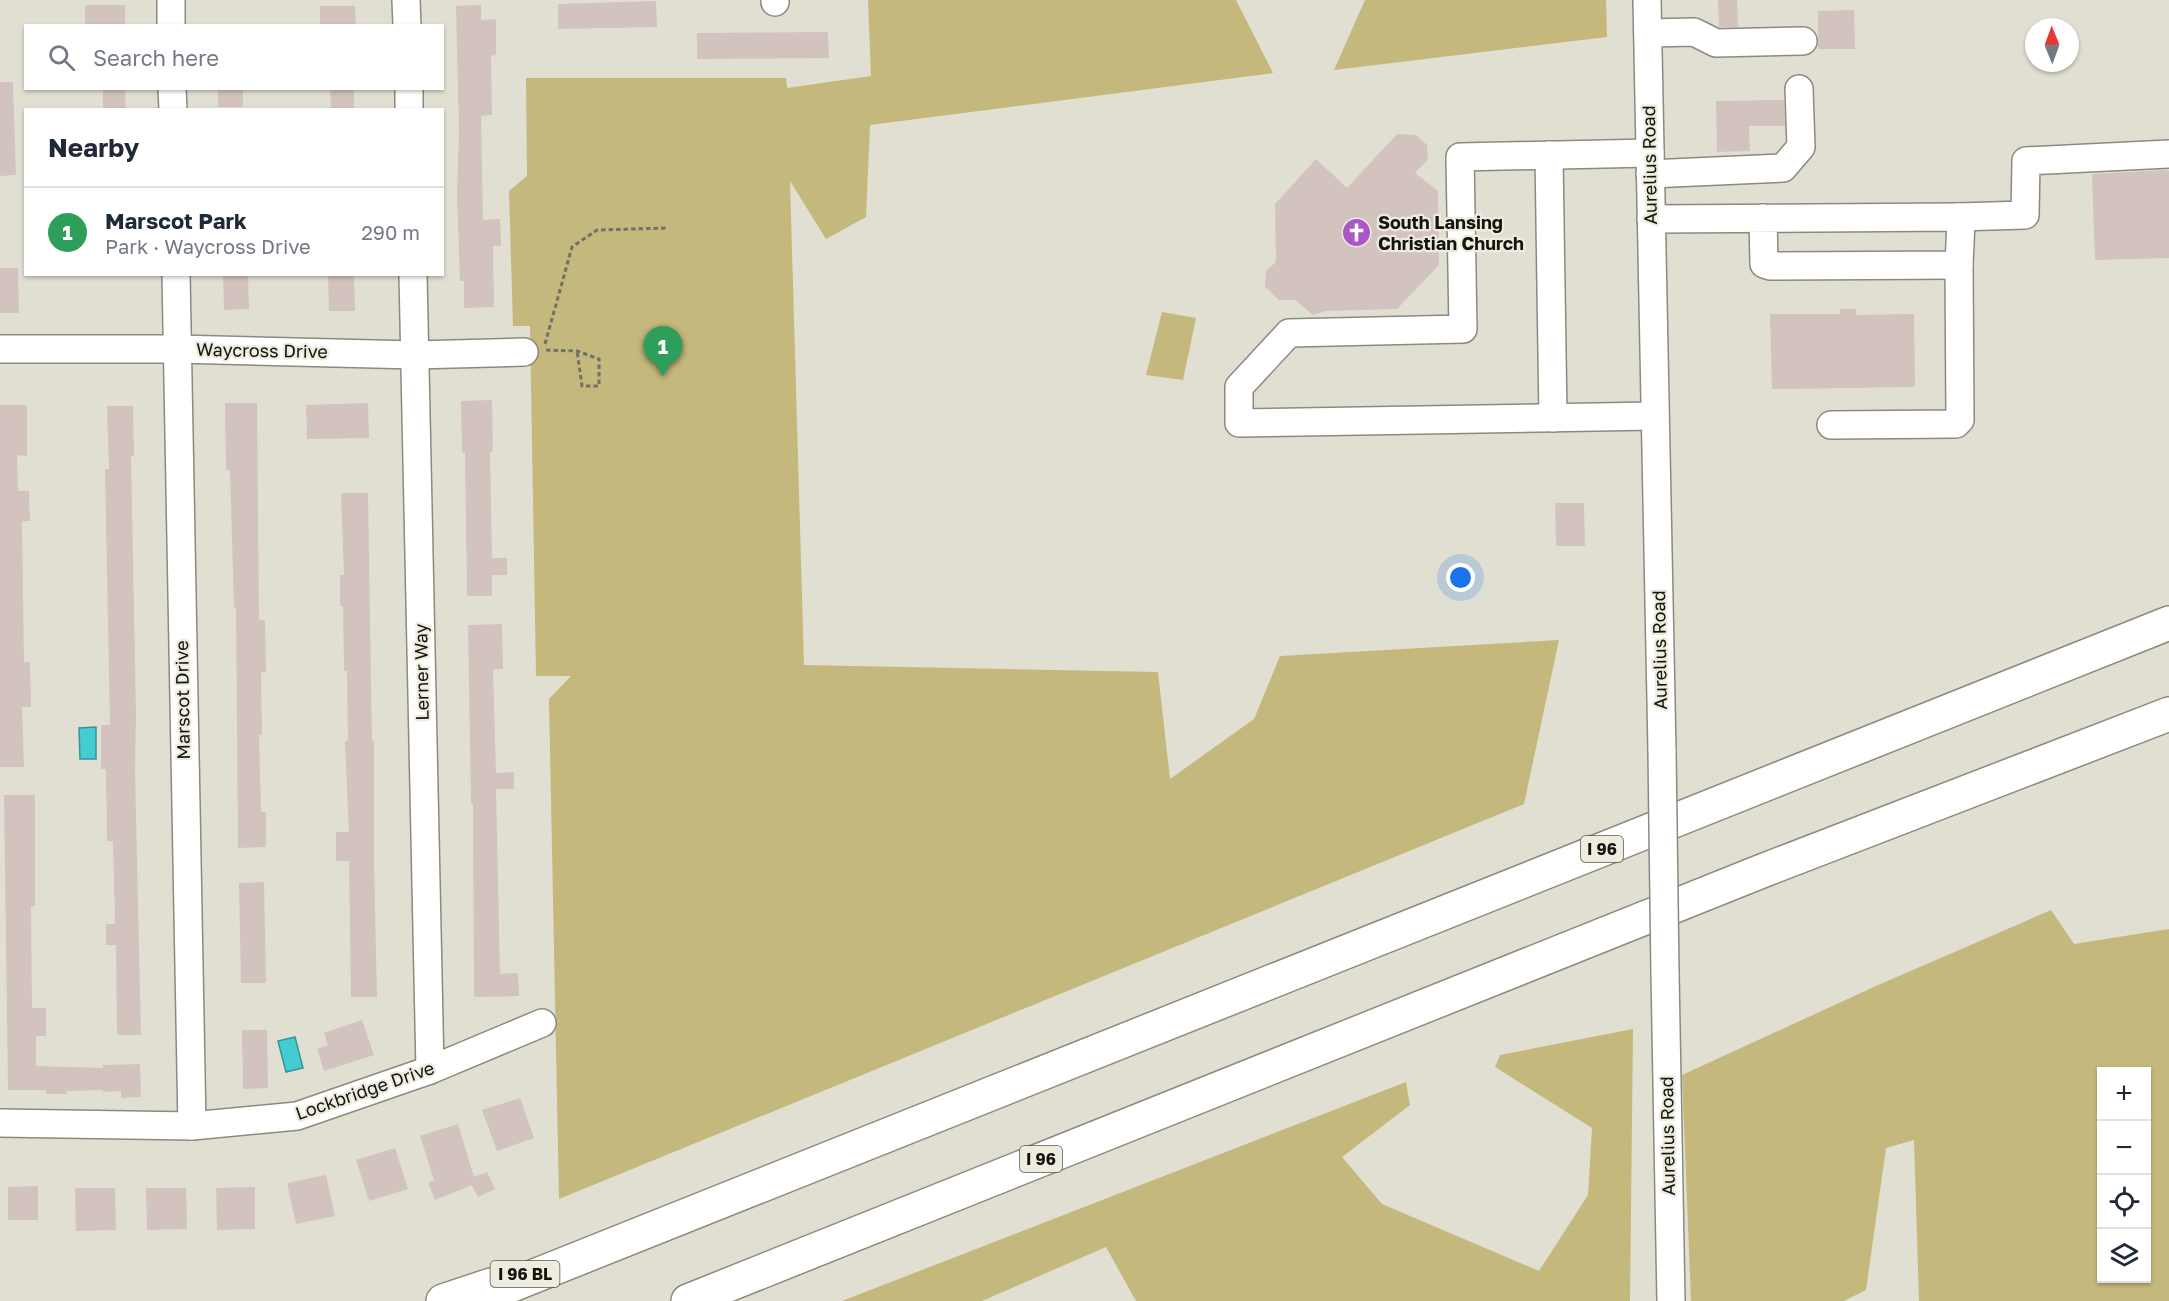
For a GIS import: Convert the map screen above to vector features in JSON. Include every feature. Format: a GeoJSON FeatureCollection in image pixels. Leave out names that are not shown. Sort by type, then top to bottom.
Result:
{"type":"FeatureCollection","features":[{"type":"Feature","properties":{"kind":"highway","name":"I 96"},"geometry":{"type":"LineString","coordinates":[[472,1301],[2169,623]]}},
{"type":"Feature","properties":{"kind":"highway","name":"I 96"},"geometry":{"type":"LineString","coordinates":[[688,1301],[1762,871],[2169,714]]}},
{"type":"Feature","properties":{"kind":"highway","name":"I 96 BL"},"geometry":{"type":"LineString","coordinates":[[442,1301],[607,1247]]}},
{"type":"Feature","properties":{"kind":"highway"},"geometry":{"type":"LineString","coordinates":[[721,1301],[809,1252]]}},
{"type":"Feature","properties":{"kind":"street"},"geometry":{"type":"LineString","coordinates":[[171,0],[171,24]]}},
{"type":"Feature","properties":{"kind":"street"},"geometry":{"type":"LineString","coordinates":[[406,0],[407,24]]}},
{"type":"Feature","properties":{"kind":"street","name":"Aurelius Road"},"geometry":{"type":"LineString","coordinates":[[1647,0],[1671,1301]]}},
{"type":"Feature","properties":{"kind":"street"},"geometry":{"type":"LineString","coordinates":[[1648,33],[1694,32],[1716,43],[1803,41]]}},
{"type":"Feature","properties":{"kind":"street"},"geometry":{"type":"LineString","coordinates":[[1655,416],[1239,423],[1239,387],[1289,333],[1463,329],[1460,157],[1549,155],[1650,164],[1783,168],[1801,147],[1799,89]]}},
{"type":"Feature","properties":{"kind":"street"},"geometry":{"type":"LineString","coordinates":[[172,90],[172,108]]}},
{"type":"Feature","properties":{"kind":"street"},"geometry":{"type":"LineString","coordinates":[[409,90],[409,108]]}},
{"type":"Feature","properties":{"kind":"street"},"geometry":{"type":"LineString","coordinates":[[1651,219],[2025,215],[2026,161],[2169,154]]}},
{"type":"Feature","properties":{"kind":"street"},"geometry":{"type":"LineString","coordinates":[[1549,155],[1553,418]]}},
{"type":"Feature","properties":{"kind":"street"},"geometry":{"type":"LineString","coordinates":[[1832,425],[1956,424],[1960,420],[1961,221],[1958,217]]}},
{"type":"Feature","properties":{"kind":"street"},"geometry":{"type":"LineString","coordinates":[[1763,218],[1764,264],[1770,266],[1959,265]]}},
{"type":"Feature","properties":{"kind":"street","name":"Marscot Drive"},"geometry":{"type":"LineString","coordinates":[[176,276],[192,1126]]}},
{"type":"Feature","properties":{"kind":"street","name":"Lerner Way"},"geometry":{"type":"LineString","coordinates":[[413,276],[430,1070]]}},
{"type":"Feature","properties":{"kind":"street","name":"Waycross Drive"},"geometry":{"type":"LineString","coordinates":[[0,349],[177,349],[415,355],[524,352]]}},
{"type":"Feature","properties":{"kind":"street","name":"Lockbridge Drive"},"geometry":{"type":"LineString","coordinates":[[0,1123],[192,1126],[297,1116],[430,1070],[542,1023]]}},
{"type":"Feature","properties":{"kind":"path"},"geometry":{"type":"LineString","coordinates":[[577,351],[582,386],[600,386],[599,359],[577,351],[544,350],[572,247],[597,230],[668,228]]}},
{"type":"Feature","properties":{"kind":"shaded area"},"geometry":{"type":"Polygon","coordinates":[[[868,0],[1236,0],[1273,73],[870,125],[866,217],[826,239],[790,181],[804,665],[1158,672],[1170,779],[1254,719],[1280,656],[1559,640],[1524,804],[559,1199],[549,699],[571,676],[536,676],[530,326],[513,326],[509,191],[527,176],[526,78],[786,78],[787,88],[871,76],[868,0]]]}},
{"type":"Feature","properties":{"kind":"shaded area"},"geometry":{"type":"Polygon","coordinates":[[[1365,0],[1606,0],[1607,37],[1334,70],[1365,0]]]}},
{"type":"Feature","properties":{"kind":"shaded area"},"geometry":{"type":"Polygon","coordinates":[[[1162,312],[1196,318],[1183,380],[1146,375],[1162,312]]]}},
{"type":"Feature","properties":{"kind":"shaded area"},"geometry":{"type":"Polygon","coordinates":[[[2051,910],[2074,944],[2169,929],[2169,1301],[1919,1301],[1914,1140],[1886,1148],[1866,1290],[1844,1301],[1691,1301],[1682,1075],[1876,986],[2051,910]]]}},
{"type":"Feature","properties":{"kind":"shaded area"},"geometry":{"type":"Polygon","coordinates":[[[1633,1029],[1630,1301],[1136,1301],[1106,1247],[982,1301],[842,1301],[1406,1082],[1410,1105],[1342,1157],[1382,1204],[1539,1271],[1588,1195],[1592,1128],[1495,1067],[1500,1055],[1633,1029]]]}},
{"type":"Feature","properties":{"kind":"water"},"geometry":{"type":"Polygon","coordinates":[[[96,727],[96,759],[80,759],[79,728],[96,727]]]}},
{"type":"Feature","properties":{"kind":"water"},"geometry":{"type":"Polygon","coordinates":[[[295,1037],[303,1068],[286,1072],[278,1041],[295,1037]]]}},
{"type":"Feature","properties":{"kind":"building"},"geometry":{"type":"Polygon","coordinates":[[[1718,0],[1737,0],[1738,27],[1719,27],[1718,0]]]}},
{"type":"Feature","properties":{"kind":"building"},"geometry":{"type":"Polygon","coordinates":[[[656,1],[657,27],[558,29],[558,4],[656,1]]]}},
{"type":"Feature","properties":{"kind":"building"},"geometry":{"type":"Polygon","coordinates":[[[85,5],[125,5],[125,24],[85,24],[85,5]]]}},
{"type":"Feature","properties":{"kind":"building"},"geometry":{"type":"Polygon","coordinates":[[[481,5],[481,20],[496,19],[496,55],[491,56],[492,115],[481,116],[483,220],[500,219],[501,246],[493,246],[494,307],[464,308],[464,281],[460,281],[457,195],[459,132],[456,6],[481,5]]]}},
{"type":"Feature","properties":{"kind":"building"},"geometry":{"type":"Polygon","coordinates":[[[320,6],[355,6],[356,24],[320,24],[320,6]]]}},
{"type":"Feature","properties":{"kind":"building"},"geometry":{"type":"Polygon","coordinates":[[[1854,10],[1855,49],[1818,49],[1818,11],[1854,10]]]}},
{"type":"Feature","properties":{"kind":"building"},"geometry":{"type":"Polygon","coordinates":[[[828,32],[829,58],[697,59],[697,33],[828,32]]]}},
{"type":"Feature","properties":{"kind":"building"},"geometry":{"type":"Polygon","coordinates":[[[0,82],[13,82],[16,175],[0,176],[0,82]]]}},
{"type":"Feature","properties":{"kind":"building"},"geometry":{"type":"Polygon","coordinates":[[[103,90],[125,90],[126,108],[103,108],[103,90]]]}},
{"type":"Feature","properties":{"kind":"building"},"geometry":{"type":"Polygon","coordinates":[[[218,90],[243,90],[243,107],[218,107],[218,90]]]}},
{"type":"Feature","properties":{"kind":"building"},"geometry":{"type":"Polygon","coordinates":[[[330,90],[354,90],[354,108],[331,108],[330,90]]]}},
{"type":"Feature","properties":{"kind":"building"},"geometry":{"type":"Polygon","coordinates":[[[1784,100],[1785,126],[1749,126],[1750,151],[1717,152],[1716,101],[1784,100]]]}},
{"type":"Feature","properties":{"kind":"building","name":"South Lansing Christian Church"},"geometry":{"type":"Polygon","coordinates":[[[1397,134],[1416,135],[1427,145],[1428,159],[1415,173],[1438,191],[1439,265],[1397,309],[1326,311],[1313,315],[1295,300],[1279,300],[1265,287],[1266,271],[1276,262],[1275,204],[1316,159],[1347,188],[1397,134]]]}},
{"type":"Feature","properties":{"kind":"building"},"geometry":{"type":"Polygon","coordinates":[[[2169,171],[2169,258],[2095,260],[2092,174],[2169,171]]]}},
{"type":"Feature","properties":{"kind":"building"},"geometry":{"type":"Polygon","coordinates":[[[0,268],[18,268],[19,313],[0,313],[0,268]]]}},
{"type":"Feature","properties":{"kind":"building"},"geometry":{"type":"Polygon","coordinates":[[[223,276],[248,276],[249,309],[224,310],[223,276]]]}},
{"type":"Feature","properties":{"kind":"building"},"geometry":{"type":"Polygon","coordinates":[[[328,276],[354,276],[355,311],[329,311],[328,276]]]}},
{"type":"Feature","properties":{"kind":"building"},"geometry":{"type":"Polygon","coordinates":[[[1840,309],[1856,309],[1856,315],[1914,314],[1915,387],[1772,389],[1770,314],[1840,314],[1840,309]]]}},
{"type":"Feature","properties":{"kind":"building"},"geometry":{"type":"Polygon","coordinates":[[[492,400],[493,452],[490,452],[492,558],[507,558],[507,575],[492,575],[492,596],[467,596],[465,453],[462,453],[461,401],[492,400]]]}},
{"type":"Feature","properties":{"kind":"building"},"geometry":{"type":"Polygon","coordinates":[[[225,403],[257,403],[259,620],[265,620],[266,672],[261,672],[262,735],[259,735],[261,812],[266,812],[266,847],[238,848],[236,607],[234,608],[230,470],[226,470],[225,403]]]}},
{"type":"Feature","properties":{"kind":"building"},"geometry":{"type":"Polygon","coordinates":[[[368,403],[369,438],[307,439],[306,405],[368,403]]]}},
{"type":"Feature","properties":{"kind":"building"},"geometry":{"type":"Polygon","coordinates":[[[0,405],[27,405],[27,456],[17,455],[18,491],[29,491],[30,521],[22,521],[24,662],[30,662],[31,707],[22,707],[24,767],[0,767],[0,405]]]}},
{"type":"Feature","properties":{"kind":"building"},"geometry":{"type":"Polygon","coordinates":[[[107,406],[133,406],[134,456],[131,456],[141,1035],[117,1035],[116,945],[106,945],[106,924],[115,924],[113,841],[107,841],[106,769],[101,769],[101,725],[110,725],[105,469],[109,469],[107,406]]]}},
{"type":"Feature","properties":{"kind":"building"},"geometry":{"type":"Polygon","coordinates":[[[341,493],[368,493],[377,997],[351,997],[349,861],[336,861],[336,832],[349,832],[345,741],[348,741],[347,671],[344,671],[343,606],[340,606],[340,575],[344,575],[341,493]]]}},
{"type":"Feature","properties":{"kind":"building"},"geometry":{"type":"Polygon","coordinates":[[[1555,503],[1584,503],[1585,546],[1556,546],[1555,503]]]}},
{"type":"Feature","properties":{"kind":"building"},"geometry":{"type":"Polygon","coordinates":[[[502,624],[503,669],[493,669],[496,773],[514,772],[514,789],[496,789],[500,974],[518,973],[519,996],[474,997],[473,804],[471,804],[468,625],[502,624]]]}},
{"type":"Feature","properties":{"kind":"building"},"geometry":{"type":"Polygon","coordinates":[[[4,795],[35,795],[35,906],[31,906],[32,1008],[46,1008],[46,1036],[36,1036],[36,1066],[103,1068],[103,1065],[140,1064],[141,1097],[121,1098],[121,1091],[103,1092],[103,1090],[46,1094],[46,1090],[8,1090],[4,795]]]}},
{"type":"Feature","properties":{"kind":"building"},"geometry":{"type":"Polygon","coordinates":[[[264,882],[266,983],[241,983],[239,883],[264,882]]]}},
{"type":"Feature","properties":{"kind":"building"},"geometry":{"type":"Polygon","coordinates":[[[362,1020],[374,1055],[324,1071],[317,1049],[328,1045],[324,1033],[362,1020]]]}},
{"type":"Feature","properties":{"kind":"building"},"geometry":{"type":"Polygon","coordinates":[[[242,1030],[267,1030],[268,1088],[243,1089],[242,1030]]]}},
{"type":"Feature","properties":{"kind":"building"},"geometry":{"type":"Polygon","coordinates":[[[520,1098],[534,1138],[497,1151],[482,1110],[520,1098]]]}},
{"type":"Feature","properties":{"kind":"building"},"geometry":{"type":"Polygon","coordinates":[[[458,1124],[474,1177],[487,1172],[495,1189],[478,1197],[472,1185],[435,1200],[428,1183],[434,1180],[420,1136],[458,1124]]]}},
{"type":"Feature","properties":{"kind":"building"},"geometry":{"type":"Polygon","coordinates":[[[395,1148],[408,1189],[369,1201],[356,1160],[395,1148]]]}},
{"type":"Feature","properties":{"kind":"building"},"geometry":{"type":"Polygon","coordinates":[[[326,1175],[335,1216],[296,1224],[287,1183],[326,1175]]]}},
{"type":"Feature","properties":{"kind":"building"},"geometry":{"type":"Polygon","coordinates":[[[38,1186],[38,1220],[8,1220],[8,1187],[38,1186]]]}},
{"type":"Feature","properties":{"kind":"building"},"geometry":{"type":"Polygon","coordinates":[[[255,1187],[255,1229],[217,1230],[216,1188],[255,1187]]]}},
{"type":"Feature","properties":{"kind":"building"},"geometry":{"type":"Polygon","coordinates":[[[75,1188],[115,1188],[116,1230],[76,1231],[75,1188]]]}},
{"type":"Feature","properties":{"kind":"building"},"geometry":{"type":"Polygon","coordinates":[[[146,1188],[186,1188],[187,1229],[147,1230],[146,1188]]]}},
{"type":"Feature","properties":{"kind":"place","name":"South Lansing Christian Church"},"geometry":{"type":"Point","coordinates":[1357,233]}},
{"type":"Feature","properties":{"kind":"place","name":"Marscot Park"},"geometry":{"type":"Point","coordinates":[663,376]}}]}
